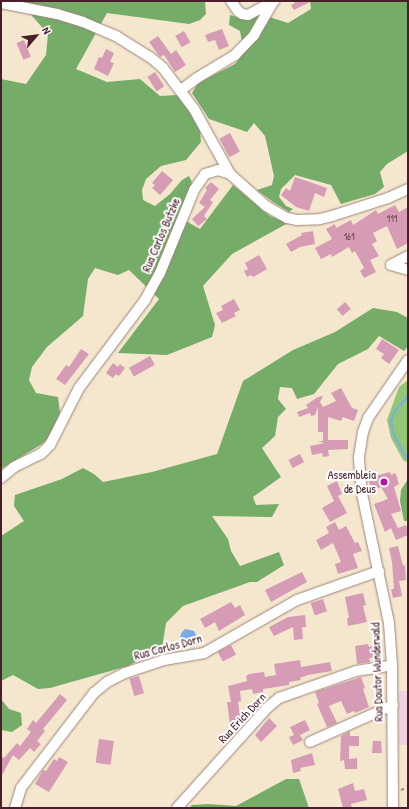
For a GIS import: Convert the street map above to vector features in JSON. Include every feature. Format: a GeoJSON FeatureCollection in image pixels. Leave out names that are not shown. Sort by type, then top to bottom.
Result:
{"type":"FeatureCollection","features":[{"type":"Feature","properties":{"kind":"street"},"geometry":{"type":"LineString","coordinates":[[231,1],[238,11],[242,14],[248,15],[274,1]]}},
{"type":"Feature","properties":{"kind":"street"},"geometry":{"type":"LineString","coordinates":[[181,90],[197,78],[235,55],[254,35],[274,1]]}},
{"type":"Feature","properties":{"kind":"street"},"geometry":{"type":"LineString","coordinates":[[1,3],[57,14],[83,22],[116,36],[150,56],[163,68],[181,90],[205,126],[230,174],[266,206],[288,218],[297,220],[320,219],[388,198],[408,188]]}},
{"type":"Feature","properties":{"kind":"street","name":"Rua Carlos Butzke"},"geometry":{"type":"LineString","coordinates":[[1,478],[14,467],[41,454],[50,446],[79,388],[133,316],[160,273],[200,179],[211,171],[218,170],[230,174]]}},
{"type":"Feature","properties":{"kind":"street"},"geometry":{"type":"LineString","coordinates":[[408,256],[391,265],[408,270]]}},
{"type":"Feature","properties":{"kind":"street","name":"Rua Doutor Wunderwald"},"geometry":{"type":"LineString","coordinates":[[393,808],[393,705],[389,623],[361,489],[359,467],[360,445],[363,432],[373,408],[408,360]]}},
{"type":"Feature","properties":{"kind":"street","name":"Rua Carlos Dorn"},"geometry":{"type":"LineString","coordinates":[[15,808],[21,788],[94,693],[107,682],[125,673],[157,662],[204,653],[297,600],[379,572]]}},
{"type":"Feature","properties":{"kind":"street","name":"Rua Erich Dorn"},"geometry":{"type":"LineString","coordinates":[[177,808],[267,708],[279,698],[356,670],[392,664]]}},
{"type":"Feature","properties":{"kind":"street"},"geometry":{"type":"LineString","coordinates":[[310,742],[393,705]]}},
{"type":"Feature","properties":{"kind":"shaded area"},"geometry":{"type":"Polygon","coordinates":[[[399,691],[408,691],[408,745],[399,745],[399,691]]]}},
{"type":"Feature","properties":{"kind":"green space"},"geometry":{"type":"Polygon","coordinates":[[[19,1],[205,1],[206,14],[200,20],[189,24],[107,13],[76,69],[107,82],[140,79],[160,96],[177,95],[189,111],[200,131],[201,142],[186,160],[161,166],[146,179],[142,190],[143,200],[155,206],[170,194],[182,180],[189,176],[192,182],[179,217],[200,229],[233,185],[270,216],[288,223],[232,254],[203,286],[215,325],[212,337],[167,355],[118,353],[159,299],[129,270],[118,275],[95,268],[88,279],[83,316],[47,347],[32,367],[29,380],[36,393],[58,397],[60,413],[53,433],[42,444],[1,469],[1,79],[26,84],[46,55],[48,34],[19,1]]]}},
{"type":"Feature","properties":{"kind":"green space"},"geometry":{"type":"Polygon","coordinates":[[[310,1],[408,1],[408,151],[387,164],[380,172],[384,187],[375,194],[341,204],[331,185],[295,175],[281,189],[279,197],[286,206],[293,209],[289,212],[257,190],[272,185],[274,176],[265,136],[254,123],[247,132],[209,119],[192,93],[198,83],[235,64],[244,52],[240,31],[229,25],[230,15],[243,19],[260,14],[288,23],[311,9],[310,1]]]}},
{"type":"Feature","properties":{"kind":"green space"},"geometry":{"type":"Polygon","coordinates":[[[373,308],[397,312],[408,318],[408,346],[404,351],[379,336],[368,349],[338,364],[314,394],[297,399],[292,388],[280,387],[278,399],[286,409],[278,417],[275,436],[262,448],[281,477],[253,497],[256,505],[279,504],[272,517],[212,516],[228,539],[231,551],[240,566],[279,552],[284,565],[257,582],[250,582],[183,606],[166,623],[162,648],[128,666],[50,688],[38,689],[13,675],[1,681],[1,536],[24,521],[14,506],[15,495],[62,479],[83,468],[94,474],[103,482],[152,472],[217,454],[243,381],[293,350],[335,332],[373,308]]]}},
{"type":"Feature","properties":{"kind":"green space"},"geometry":{"type":"Polygon","coordinates":[[[408,380],[408,463],[403,460],[391,438],[387,420],[399,387],[408,380]]]}},
{"type":"Feature","properties":{"kind":"green space"},"geometry":{"type":"Polygon","coordinates":[[[408,479],[408,521],[404,521],[400,501],[401,490],[408,479]]]}},
{"type":"Feature","properties":{"kind":"green space"},"geometry":{"type":"Polygon","coordinates":[[[1,699],[9,709],[21,713],[22,725],[12,732],[1,730],[1,699]]]}},
{"type":"Feature","properties":{"kind":"green space"},"geometry":{"type":"Polygon","coordinates":[[[286,779],[299,779],[309,808],[189,808],[192,805],[208,804],[236,806],[286,779]]]}},
{"type":"Feature","properties":{"kind":"water"},"geometry":{"type":"Polygon","coordinates":[[[185,629],[194,631],[198,638],[199,644],[191,647],[189,645],[185,646],[180,637],[185,629]]]}},
{"type":"Feature","properties":{"kind":"building"},"geometry":{"type":"Polygon","coordinates":[[[294,1],[312,1],[294,10],[291,5],[295,3],[294,1]]]}},
{"type":"Feature","properties":{"kind":"building"},"geometry":{"type":"Polygon","coordinates":[[[222,29],[229,46],[219,50],[215,40],[208,42],[205,35],[222,29]]]}},
{"type":"Feature","properties":{"kind":"building"},"geometry":{"type":"Polygon","coordinates":[[[184,31],[190,42],[182,47],[175,36],[184,31]]]}},
{"type":"Feature","properties":{"kind":"building"},"geometry":{"type":"Polygon","coordinates":[[[158,36],[171,54],[176,50],[186,65],[175,72],[164,55],[160,57],[149,42],[158,36]]]}},
{"type":"Feature","properties":{"kind":"building"},"geometry":{"type":"Polygon","coordinates":[[[24,40],[31,57],[23,60],[17,43],[24,40]]]}},
{"type":"Feature","properties":{"kind":"building"},"geometry":{"type":"Polygon","coordinates":[[[106,49],[114,53],[110,62],[114,63],[108,76],[94,69],[99,57],[102,58],[106,49]]]}},
{"type":"Feature","properties":{"kind":"building"},"geometry":{"type":"Polygon","coordinates":[[[155,72],[164,86],[157,91],[147,77],[155,72]]]}},
{"type":"Feature","properties":{"kind":"building"},"geometry":{"type":"Polygon","coordinates":[[[230,133],[240,152],[229,157],[219,139],[230,133]]]}},
{"type":"Feature","properties":{"kind":"building"},"geometry":{"type":"Polygon","coordinates":[[[162,171],[173,180],[160,195],[152,188],[155,185],[152,183],[162,171]]]}},
{"type":"Feature","properties":{"kind":"building"},"geometry":{"type":"Polygon","coordinates":[[[295,177],[327,188],[324,197],[315,193],[309,211],[296,207],[281,195],[286,188],[290,191],[295,177]]]}},
{"type":"Feature","properties":{"kind":"building"},"geometry":{"type":"Polygon","coordinates":[[[211,182],[219,189],[210,200],[213,202],[204,216],[207,219],[198,226],[192,219],[205,207],[199,203],[207,190],[205,188],[211,182]]]}},
{"type":"Feature","properties":{"kind":"building"},"geometry":{"type":"Polygon","coordinates":[[[395,205],[399,212],[408,207],[408,243],[397,249],[387,226],[373,233],[377,241],[372,244],[379,256],[370,260],[376,272],[364,278],[360,271],[364,268],[355,251],[352,253],[349,247],[332,257],[331,254],[321,259],[315,248],[332,239],[326,229],[335,224],[336,228],[351,220],[353,225],[376,210],[378,214],[395,205]]]}},
{"type":"Feature","properties":{"kind":"building"},"geometry":{"type":"Polygon","coordinates":[[[313,231],[315,244],[300,247],[291,252],[286,244],[302,235],[301,233],[313,231]]]}},
{"type":"Feature","properties":{"kind":"building"},"geometry":{"type":"Polygon","coordinates":[[[259,255],[267,269],[253,277],[251,275],[247,277],[244,271],[248,269],[245,263],[259,255]]]}},
{"type":"Feature","properties":{"kind":"building"},"geometry":{"type":"Polygon","coordinates":[[[234,299],[240,310],[234,313],[236,316],[222,323],[216,313],[223,310],[221,306],[234,299]]]}},
{"type":"Feature","properties":{"kind":"building"},"geometry":{"type":"Polygon","coordinates":[[[345,302],[351,309],[343,316],[337,309],[345,302]]]}},
{"type":"Feature","properties":{"kind":"building"},"geometry":{"type":"Polygon","coordinates":[[[382,339],[399,350],[389,364],[381,358],[384,354],[376,349],[382,339]]]}},
{"type":"Feature","properties":{"kind":"building"},"geometry":{"type":"Polygon","coordinates":[[[81,349],[89,354],[65,385],[56,379],[66,365],[69,367],[81,349]]]}},
{"type":"Feature","properties":{"kind":"building"},"geometry":{"type":"Polygon","coordinates":[[[150,356],[155,365],[134,376],[129,368],[150,356]]]}},
{"type":"Feature","properties":{"kind":"building"},"geometry":{"type":"Polygon","coordinates":[[[113,363],[118,367],[120,364],[125,368],[119,376],[116,374],[113,378],[106,373],[113,363]]]}},
{"type":"Feature","properties":{"kind":"building"},"geometry":{"type":"Polygon","coordinates":[[[341,388],[352,408],[358,410],[354,421],[343,417],[341,421],[328,417],[328,440],[348,440],[348,449],[328,450],[329,456],[323,457],[322,453],[312,455],[310,446],[324,443],[318,441],[323,441],[323,432],[318,432],[318,407],[315,415],[311,416],[310,413],[299,417],[297,412],[308,408],[306,405],[318,397],[323,396],[320,402],[323,407],[336,401],[331,393],[341,388]]]}},
{"type":"Feature","properties":{"kind":"building"},"geometry":{"type":"Polygon","coordinates":[[[300,454],[304,462],[293,468],[288,460],[300,454]]]}},
{"type":"Feature","properties":{"kind":"building"},"geometry":{"type":"Polygon","coordinates":[[[390,472],[391,475],[395,473],[398,479],[399,484],[394,487],[401,511],[391,514],[398,528],[406,525],[408,531],[408,535],[396,540],[391,528],[385,532],[374,504],[388,499],[381,487],[372,491],[368,478],[390,472]]]}},
{"type":"Feature","properties":{"kind":"building"},"geometry":{"type":"Polygon","coordinates":[[[337,481],[342,494],[338,496],[347,513],[330,522],[322,508],[334,501],[327,486],[337,481]]]}},
{"type":"Feature","properties":{"kind":"building"},"geometry":{"type":"Polygon","coordinates":[[[335,522],[339,530],[346,526],[355,543],[358,542],[362,551],[353,554],[358,568],[338,574],[335,564],[341,562],[333,543],[321,550],[316,540],[329,533],[326,527],[335,522]]]}},
{"type":"Feature","properties":{"kind":"building"},"geometry":{"type":"Polygon","coordinates":[[[398,546],[403,566],[405,565],[406,580],[399,581],[402,596],[393,598],[391,589],[394,589],[392,562],[389,548],[398,546]]]}},
{"type":"Feature","properties":{"kind":"building"},"geometry":{"type":"Polygon","coordinates":[[[302,572],[307,582],[271,602],[265,590],[302,572]]]}},
{"type":"Feature","properties":{"kind":"building"},"geometry":{"type":"Polygon","coordinates":[[[363,593],[366,605],[363,606],[367,622],[348,626],[347,618],[349,618],[345,597],[363,593]]]}},
{"type":"Feature","properties":{"kind":"building"},"geometry":{"type":"Polygon","coordinates":[[[323,599],[327,611],[315,615],[311,603],[323,599]]]}},
{"type":"Feature","properties":{"kind":"building"},"geometry":{"type":"Polygon","coordinates":[[[231,602],[235,608],[240,605],[245,615],[219,631],[215,622],[205,628],[200,619],[231,602]]]}},
{"type":"Feature","properties":{"kind":"building"},"geometry":{"type":"Polygon","coordinates":[[[305,615],[306,627],[302,627],[303,639],[294,640],[293,627],[274,636],[269,627],[288,617],[305,615]]]}},
{"type":"Feature","properties":{"kind":"building"},"geometry":{"type":"Polygon","coordinates":[[[368,644],[369,647],[375,646],[377,657],[369,658],[370,662],[357,664],[355,646],[368,644]]]}},
{"type":"Feature","properties":{"kind":"building"},"geometry":{"type":"Polygon","coordinates":[[[231,645],[236,655],[223,662],[218,652],[231,645]]]}},
{"type":"Feature","properties":{"kind":"building"},"geometry":{"type":"Polygon","coordinates":[[[300,660],[301,667],[330,662],[332,671],[308,675],[300,678],[301,680],[289,682],[289,685],[263,689],[263,692],[253,694],[252,689],[240,691],[241,701],[238,702],[241,722],[230,724],[227,702],[231,702],[228,686],[247,681],[246,676],[249,674],[264,672],[265,677],[276,675],[274,664],[300,660]]]}},
{"type":"Feature","properties":{"kind":"building"},"geometry":{"type":"Polygon","coordinates":[[[139,676],[144,693],[134,696],[129,679],[139,676]]]}},
{"type":"Feature","properties":{"kind":"building"},"geometry":{"type":"Polygon","coordinates":[[[361,677],[369,707],[355,713],[354,711],[347,714],[341,701],[329,706],[337,723],[327,727],[317,704],[319,703],[315,692],[361,677]]]}},
{"type":"Feature","properties":{"kind":"building"},"geometry":{"type":"Polygon","coordinates":[[[60,694],[67,700],[43,729],[45,731],[37,741],[41,744],[34,752],[30,748],[19,760],[13,755],[1,777],[1,756],[4,758],[17,743],[20,746],[31,732],[27,729],[33,720],[36,723],[60,694]]]}},
{"type":"Feature","properties":{"kind":"building"},"geometry":{"type":"Polygon","coordinates":[[[269,718],[277,726],[261,742],[255,735],[269,718]]]}},
{"type":"Feature","properties":{"kind":"building"},"geometry":{"type":"Polygon","coordinates":[[[305,720],[310,730],[300,735],[303,740],[293,745],[289,737],[294,735],[290,727],[305,720]]]}},
{"type":"Feature","properties":{"kind":"building"},"geometry":{"type":"Polygon","coordinates":[[[350,731],[350,736],[359,736],[359,746],[349,746],[349,759],[357,758],[357,769],[345,769],[344,760],[340,761],[341,736],[350,731]]]}},
{"type":"Feature","properties":{"kind":"building"},"geometry":{"type":"Polygon","coordinates":[[[99,739],[114,741],[111,765],[96,763],[99,739]]]}},
{"type":"Feature","properties":{"kind":"building"},"geometry":{"type":"Polygon","coordinates":[[[373,741],[381,741],[382,753],[372,753],[373,741]]]}},
{"type":"Feature","properties":{"kind":"building"},"geometry":{"type":"Polygon","coordinates":[[[312,753],[315,765],[300,768],[301,771],[293,773],[291,760],[312,753]]]}},
{"type":"Feature","properties":{"kind":"building"},"geometry":{"type":"Polygon","coordinates":[[[59,757],[68,762],[49,792],[35,784],[43,770],[46,771],[54,759],[57,761],[59,757]]]}},
{"type":"Feature","properties":{"kind":"building"},"geometry":{"type":"Polygon","coordinates":[[[353,783],[355,791],[364,789],[367,800],[351,804],[352,808],[343,808],[338,789],[353,783]]]}},
{"type":"Feature","properties":{"kind":"waterway"},"geometry":{"type":"LineString","coordinates":[[408,396],[395,411],[391,421],[393,433],[405,456],[408,458]]}},
{"type":"Feature","properties":{"kind":"place","name":"Assembleia de Deus"},"geometry":{"type":"Point","coordinates":[384,482]}}]}
